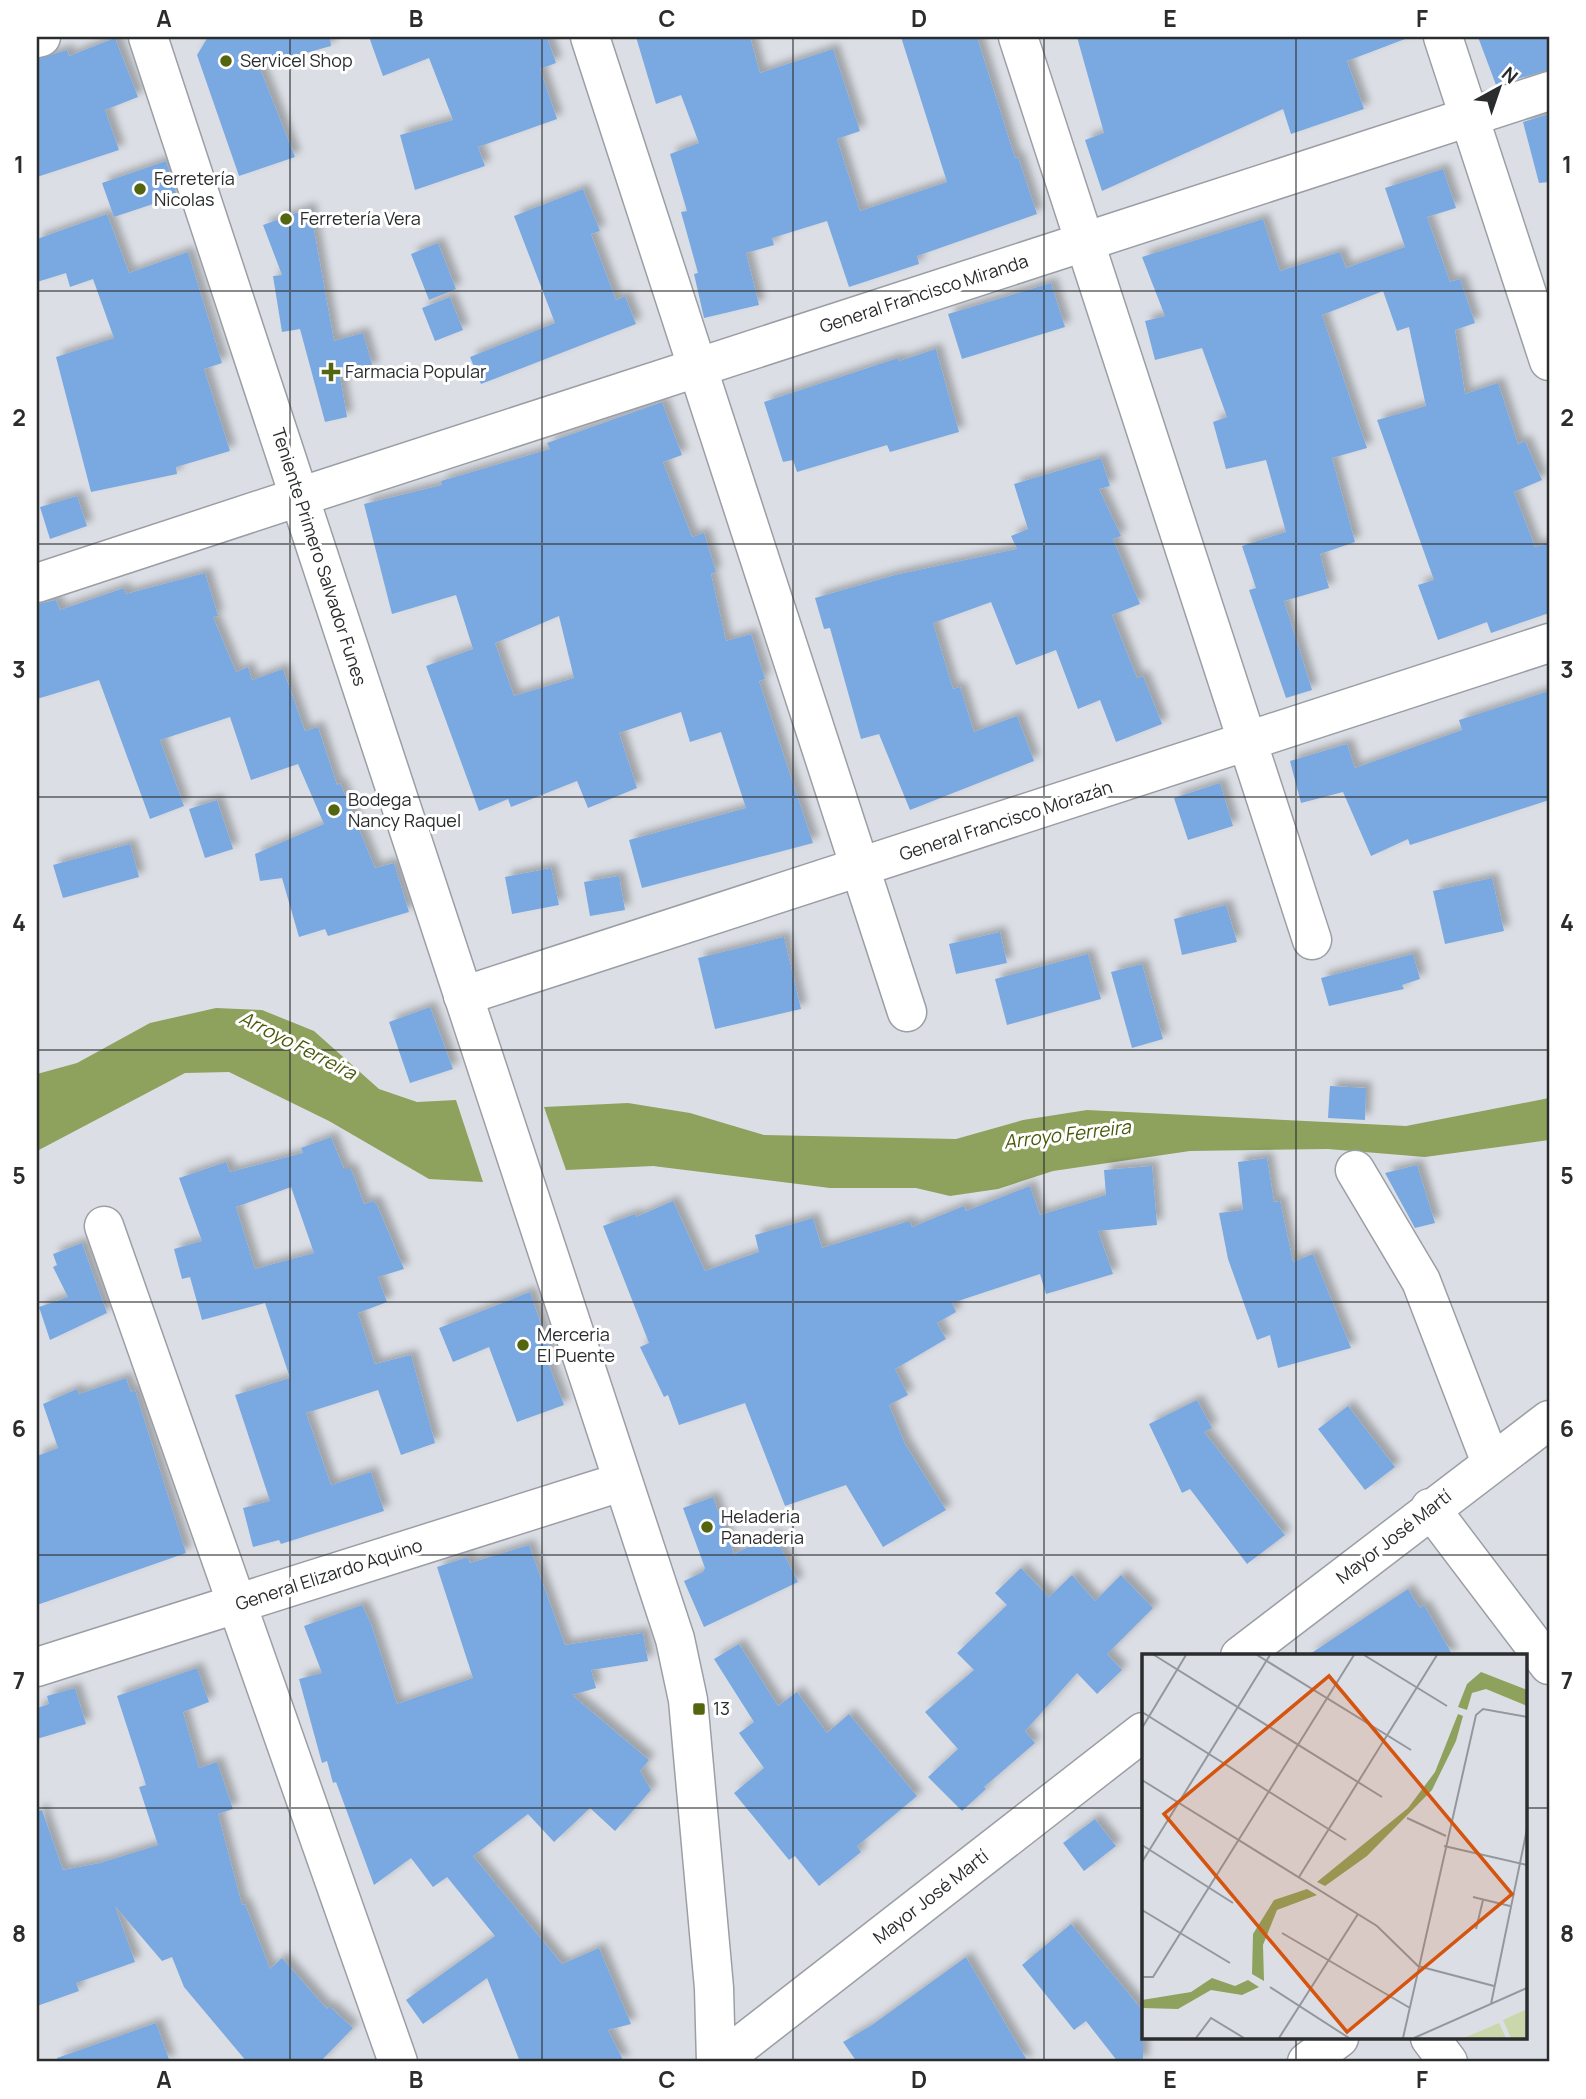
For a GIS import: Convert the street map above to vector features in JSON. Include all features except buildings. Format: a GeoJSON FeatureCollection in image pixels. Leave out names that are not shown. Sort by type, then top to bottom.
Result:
{"type":"FeatureCollection","features":[{"type":"Feature","properties":{"kind":"street","name":"Teniente Primero Salvador Funes"},"geometry":{"type":"LineString","coordinates":[[148,37],[621,1482],[675,1639],[688,1700],[714,1988],[718,2062]]}},
{"type":"Feature","properties":{"kind":"street"},"geometry":{"type":"LineString","coordinates":[[590,37],[908,1012]]}},
{"type":"Feature","properties":{"kind":"street"},"geometry":{"type":"LineString","coordinates":[[1018,37],[1312,940]]}},
{"type":"Feature","properties":{"kind":"street"},"geometry":{"type":"LineString","coordinates":[[1443,37],[1549,361]]}},
{"type":"Feature","properties":{"kind":"street","name":"General Francisco Miranda"},"geometry":{"type":"LineString","coordinates":[[37,583],[1549,91]]}},
{"type":"Feature","properties":{"kind":"street","name":"General Francisco Morazán"},"geometry":{"type":"LineString","coordinates":[[463,996],[1549,643]]}},
{"type":"Feature","properties":{"kind":"street"},"geometry":{"type":"LineString","coordinates":[[1355,1170],[1421,1281],[1491,1463]]}},
{"type":"Feature","properties":{"kind":"street"},"geometry":{"type":"LineString","coordinates":[[104,1226],[398,2062]]}},
{"type":"Feature","properties":{"kind":"street","name":"Mayor José Martí"},"geometry":{"type":"LineString","coordinates":[[1243,1654],[1430,1508],[1549,1420]]}},
{"type":"Feature","properties":{"kind":"street","name":"General Elizardo Aquino"},"geometry":{"type":"LineString","coordinates":[[37,1667],[621,1482]]}},
{"type":"Feature","properties":{"kind":"street"},"geometry":{"type":"LineString","coordinates":[[1430,1508],[1549,1665]]}},
{"type":"Feature","properties":{"kind":"street","name":"Mayor José Martí"},"geometry":{"type":"LineString","coordinates":[[718,2062],[1142,1733]]}},
{"type":"Feature","properties":{"kind":"street"},"geometry":{"type":"LineString","coordinates":[[1307,2062],[1338,2039]]}},
{"type":"Feature","properties":{"kind":"street"},"geometry":{"type":"LineString","coordinates":[[1431,2039],[1448,2062]]}},
{"type":"Feature","properties":{"kind":"water","name":"Arroyo Ferreira"},"geometry":{"type":"Polygon","coordinates":[[[216,1008],[262,1010],[314,1031],[379,1089],[417,1102],[456,1100],[483,1182],[429,1179],[329,1121],[229,1072],[185,1073],[37,1151],[37,1074],[77,1063],[150,1023],[216,1008]]]}},
{"type":"Feature","properties":{"kind":"water","name":"Arroyo Ferreira"},"geometry":{"type":"Polygon","coordinates":[[[1549,1098],[1549,1140],[1425,1157],[1328,1149],[1190,1151],[1053,1171],[998,1189],[950,1196],[916,1188],[830,1188],[653,1166],[566,1170],[544,1107],[628,1103],[690,1113],[764,1135],[956,1139],[1023,1120],[1087,1110],[1406,1126],[1549,1098]]]}},
{"type":"Feature","properties":{"kind":"place","name":"Servicel Shop"},"geometry":{"type":"Point","coordinates":[226,61]}},
{"type":"Feature","properties":{"kind":"place","name":"Ferretería Nicolas"},"geometry":{"type":"Point","coordinates":[140,189]}},
{"type":"Feature","properties":{"kind":"place","name":"Ferretería Vera"},"geometry":{"type":"Point","coordinates":[286,219]}},
{"type":"Feature","properties":{"kind":"place","name":"Farmacia Popular"},"geometry":{"type":"Point","coordinates":[331,372]}},
{"type":"Feature","properties":{"kind":"place","name":"Bodega Nancy Raquel"},"geometry":{"type":"Point","coordinates":[334,810]}},
{"type":"Feature","properties":{"kind":"place","name":"Merceria El Puente"},"geometry":{"type":"Point","coordinates":[523,1345]}},
{"type":"Feature","properties":{"kind":"place","name":"Heladeria Panaderia"},"geometry":{"type":"Point","coordinates":[707,1527]}},
{"type":"Feature","properties":{"kind":"place","name":"13"},"geometry":{"type":"Point","coordinates":[699,1709]}}]}
